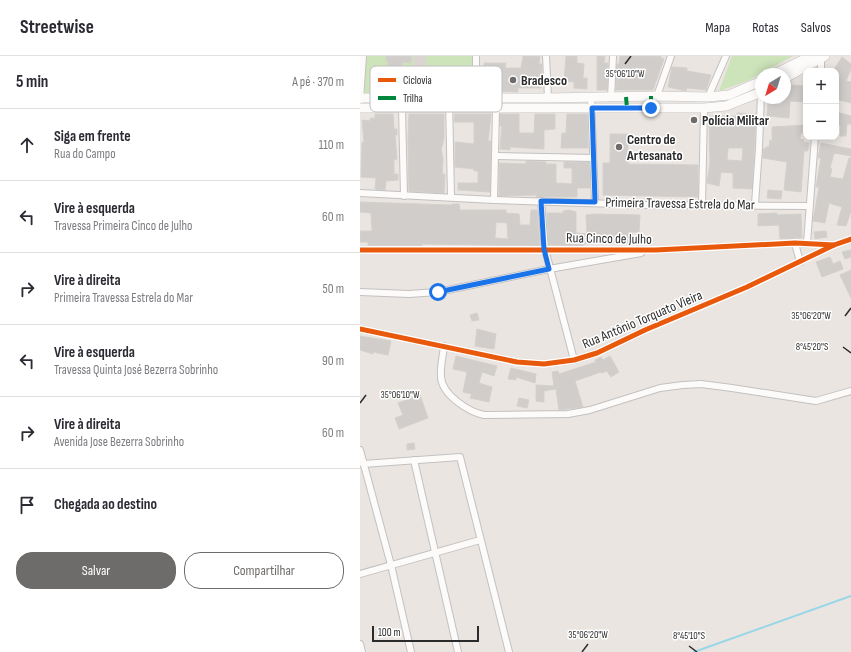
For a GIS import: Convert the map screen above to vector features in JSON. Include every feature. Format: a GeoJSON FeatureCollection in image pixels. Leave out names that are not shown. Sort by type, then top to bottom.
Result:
{"type":"FeatureCollection","features":[{"type":"Feature","properties":{"kind":"main road"},"geometry":{"type":"LineString","coordinates":[[786,68],[811,56]]}},
{"type":"Feature","properties":{"kind":"main road"},"geometry":{"type":"LineString","coordinates":[[791,75],[823,57]]}},
{"type":"Feature","properties":{"kind":"main road"},"geometry":{"type":"LineString","coordinates":[[502,98],[611,98],[657,96],[708,97],[730,95],[755,84]]}},
{"type":"Feature","properties":{"kind":"main road"},"geometry":{"type":"LineString","coordinates":[[502,109],[704,108],[726,106],[755,95]]}},
{"type":"Feature","properties":{"kind":"main road"},"geometry":{"type":"LineString","coordinates":[[704,108],[708,97]]}},
{"type":"Feature","properties":{"kind":"street"},"geometry":{"type":"LineString","coordinates":[[360,99],[363,56]]}},
{"type":"Feature","properties":{"kind":"street"},"geometry":{"type":"LineString","coordinates":[[546,56],[548,98]]}},
{"type":"Feature","properties":{"kind":"street"},"geometry":{"type":"LineString","coordinates":[[611,98],[613,56]]}},
{"type":"Feature","properties":{"kind":"street"},"geometry":{"type":"LineString","coordinates":[[657,96],[671,56]]}},
{"type":"Feature","properties":{"kind":"street"},"geometry":{"type":"LineString","coordinates":[[708,97],[726,56]]}},
{"type":"Feature","properties":{"kind":"street"},"geometry":{"type":"LineString","coordinates":[[821,68],[823,57]]}},
{"type":"Feature","properties":{"kind":"street"},"geometry":{"type":"LineString","coordinates":[[591,97],[595,202]]}},
{"type":"Feature","properties":{"kind":"street"},"geometry":{"type":"LineString","coordinates":[[754,204],[760,135],[761,104]]}},
{"type":"Feature","properties":{"kind":"street"},"geometry":{"type":"LineString","coordinates":[[702,206],[704,108]]}},
{"type":"Feature","properties":{"kind":"street"},"geometry":{"type":"LineString","coordinates":[[402,112],[404,196]]}},
{"type":"Feature","properties":{"kind":"street"},"geometry":{"type":"LineString","coordinates":[[449,112],[451,197]]}},
{"type":"Feature","properties":{"kind":"street"},"geometry":{"type":"LineString","coordinates":[[494,200],[496,112]]}},
{"type":"Feature","properties":{"kind":"street"},"geometry":{"type":"LineString","coordinates":[[807,243],[815,140]]}},
{"type":"Feature","properties":{"kind":"street"},"geometry":{"type":"LineString","coordinates":[[496,156],[593,158]]}},
{"type":"Feature","properties":{"kind":"street","name":"Primeira Travessa Estrela do Mar"},"geometry":{"type":"LineString","coordinates":[[360,193],[494,200],[702,206],[754,204],[809,206]]}},
{"type":"Feature","properties":{"kind":"street"},"geometry":{"type":"LineString","coordinates":[[541,201],[544,249],[574,360]]}},
{"type":"Feature","properties":{"kind":"street","name":"Rua Antônio Torquato Vieira"},"geometry":{"type":"LineString","coordinates":[[360,329],[517,362],[544,364],[574,360],[597,353],[645,330],[746,287],[834,245],[851,239]]}},
{"type":"Feature","properties":{"kind":"street"},"geometry":{"type":"LineString","coordinates":[[795,243],[800,262]]}},
{"type":"Feature","properties":{"kind":"street","name":"Rua Cinco de Julho"},"geometry":{"type":"LineString","coordinates":[[360,250],[656,250],[795,243],[834,245]]}},
{"type":"Feature","properties":{"kind":"street"},"geometry":{"type":"LineString","coordinates":[[360,292],[409,294],[438,292],[549,269],[656,250]]}},
{"type":"Feature","properties":{"kind":"street"},"geometry":{"type":"LineString","coordinates":[[444,346],[440,370],[441,379],[444,386],[465,408],[473,413],[484,415],[568,414],[590,410],[660,388],[684,385],[701,384],[816,401],[851,391]]}},
{"type":"Feature","properties":{"kind":"street"},"geometry":{"type":"LineString","coordinates":[[360,450],[391,565],[411,652]]}},
{"type":"Feature","properties":{"kind":"street"},"geometry":{"type":"LineString","coordinates":[[363,464],[460,457],[508,652]]}},
{"type":"Feature","properties":{"kind":"street"},"geometry":{"type":"LineString","coordinates":[[414,460],[458,652]]}},
{"type":"Feature","properties":{"kind":"street"},"geometry":{"type":"LineString","coordinates":[[360,574],[480,540]]}},
{"type":"Feature","properties":{"kind":"street"},"geometry":{"type":"LineString","coordinates":[[360,644],[362,652]]}},
{"type":"Feature","properties":{"kind":"green space"},"geometry":{"type":"Polygon","coordinates":[[[365,56],[473,56],[473,66],[370,66],[370,95],[365,95],[365,56]]]}},
{"type":"Feature","properties":{"kind":"green space"},"geometry":{"type":"Polygon","coordinates":[[[732,56],[793,56],[771,68],[755,68],[755,77],[719,91],[732,56]]]}},
{"type":"Feature","properties":{"kind":"shaded area"},"geometry":{"type":"Polygon","coordinates":[[[414,56],[426,56],[426,66],[414,66],[414,56]]]}},
{"type":"Feature","properties":{"kind":"building"},"geometry":{"type":"Polygon","coordinates":[[[386,56],[412,56],[411,63],[402,62],[402,66],[388,66],[388,62],[386,61],[386,56]]]}},
{"type":"Feature","properties":{"kind":"building"},"geometry":{"type":"Polygon","coordinates":[[[523,56],[540,56],[539,64],[542,64],[541,88],[518,88],[518,92],[502,92],[502,66],[484,66],[484,63],[506,63],[505,68],[521,68],[523,56]]]}},
{"type":"Feature","properties":{"kind":"building"},"geometry":{"type":"Polygon","coordinates":[[[566,56],[577,56],[577,63],[584,64],[583,78],[587,78],[587,89],[574,88],[574,82],[564,81],[566,56]]]}},
{"type":"Feature","properties":{"kind":"building"},"geometry":{"type":"Polygon","coordinates":[[[597,56],[605,56],[604,63],[608,63],[607,90],[597,90],[597,56]]]}},
{"type":"Feature","properties":{"kind":"building"},"geometry":{"type":"Polygon","coordinates":[[[620,56],[661,56],[661,58],[664,59],[653,90],[616,90],[617,64],[619,64],[620,56]]]}},
{"type":"Feature","properties":{"kind":"building"},"geometry":{"type":"Polygon","coordinates":[[[842,57],[851,64],[851,69],[846,81],[851,82],[851,103],[839,100],[839,68],[835,68],[842,57]]]}},
{"type":"Feature","properties":{"kind":"building"},"geometry":{"type":"Polygon","coordinates":[[[672,67],[687,68],[687,71],[711,75],[706,90],[687,88],[686,91],[668,87],[672,67]]]}},
{"type":"Feature","properties":{"kind":"building"},"geometry":{"type":"Polygon","coordinates":[[[791,85],[803,86],[803,102],[791,101],[791,85]]]}},
{"type":"Feature","properties":{"kind":"building"},"geometry":{"type":"Polygon","coordinates":[[[768,104],[790,104],[789,118],[767,116],[768,104]]]}},
{"type":"Feature","properties":{"kind":"building"},"geometry":{"type":"Polygon","coordinates":[[[737,113],[756,114],[752,189],[733,188],[733,173],[721,172],[719,186],[707,183],[710,163],[709,116],[737,116],[737,113]],[[728,148],[727,160],[742,161],[743,148],[728,148]]]}},
{"type":"Feature","properties":{"kind":"building"},"geometry":{"type":"Polygon","coordinates":[[[839,113],[851,116],[851,124],[847,124],[846,136],[840,136],[841,126],[839,125],[839,113]]]}},
{"type":"Feature","properties":{"kind":"building"},"geometry":{"type":"Polygon","coordinates":[[[375,114],[393,114],[394,129],[397,129],[397,135],[395,135],[397,159],[394,160],[394,174],[398,174],[398,180],[386,181],[385,190],[375,189],[376,178],[361,177],[362,142],[364,142],[362,120],[370,121],[370,118],[375,118],[375,114]]]}},
{"type":"Feature","properties":{"kind":"building"},"geometry":{"type":"Polygon","coordinates":[[[409,114],[444,114],[444,138],[441,147],[443,160],[442,174],[445,174],[444,193],[409,191],[409,114]]]}},
{"type":"Feature","properties":{"kind":"building"},"geometry":{"type":"Polygon","coordinates":[[[455,114],[491,114],[488,141],[491,141],[490,192],[458,190],[458,183],[478,183],[478,171],[474,171],[474,169],[455,167],[455,142],[474,144],[474,122],[454,122],[455,114]]]}},
{"type":"Feature","properties":{"kind":"building"},"geometry":{"type":"Polygon","coordinates":[[[500,114],[519,114],[519,133],[534,133],[535,114],[555,114],[555,129],[544,130],[544,149],[510,147],[510,150],[500,149],[502,126],[500,126],[500,114]]]}},
{"type":"Feature","properties":{"kind":"building"},"geometry":{"type":"Polygon","coordinates":[[[567,114],[587,114],[588,148],[561,148],[562,133],[566,133],[567,114]]]}},
{"type":"Feature","properties":{"kind":"building"},"geometry":{"type":"Polygon","coordinates":[[[803,125],[803,133],[801,133],[800,139],[804,140],[803,142],[809,143],[808,151],[804,151],[801,192],[784,190],[787,162],[763,158],[763,149],[769,147],[770,140],[772,141],[772,127],[803,125]]]}},
{"type":"Feature","properties":{"kind":"building"},"geometry":{"type":"Polygon","coordinates":[[[610,134],[628,134],[628,164],[698,165],[698,197],[603,195],[603,163],[610,163],[610,134]]]}},
{"type":"Feature","properties":{"kind":"building"},"geometry":{"type":"Polygon","coordinates":[[[821,143],[851,149],[851,156],[834,153],[830,168],[832,169],[830,177],[843,179],[849,158],[851,158],[851,211],[846,226],[837,225],[842,207],[829,203],[825,223],[813,221],[819,187],[816,187],[821,158],[818,158],[821,143]]]}},
{"type":"Feature","properties":{"kind":"building"},"geometry":{"type":"Polygon","coordinates":[[[526,161],[556,164],[556,183],[572,184],[572,168],[564,168],[564,162],[589,162],[590,188],[577,188],[577,197],[536,197],[536,195],[499,196],[499,163],[526,164],[526,161]]]}},
{"type":"Feature","properties":{"kind":"building"},"geometry":{"type":"Polygon","coordinates":[[[768,190],[782,191],[781,199],[767,198],[768,190]]]}},
{"type":"Feature","properties":{"kind":"building"},"geometry":{"type":"Polygon","coordinates":[[[360,202],[459,204],[460,210],[506,210],[506,213],[519,214],[520,225],[530,225],[531,210],[537,210],[540,246],[422,244],[422,246],[368,246],[368,242],[360,242],[360,231],[372,231],[371,213],[360,212],[360,202]],[[496,222],[495,238],[508,239],[507,223],[496,222]]]}},
{"type":"Feature","properties":{"kind":"building"},"geometry":{"type":"Polygon","coordinates":[[[569,210],[576,212],[576,233],[587,234],[586,215],[594,214],[640,215],[639,232],[632,232],[633,244],[616,242],[583,244],[583,246],[549,245],[547,213],[563,213],[563,211],[569,210]]]}},
{"type":"Feature","properties":{"kind":"building"},"geometry":{"type":"Polygon","coordinates":[[[777,213],[777,215],[801,214],[802,238],[780,239],[779,225],[758,226],[758,214],[777,213]]]}},
{"type":"Feature","properties":{"kind":"building"},"geometry":{"type":"Polygon","coordinates":[[[826,231],[827,237],[815,239],[814,232],[826,231]]]}},
{"type":"Feature","properties":{"kind":"building"},"geometry":{"type":"Polygon","coordinates":[[[851,250],[851,257],[845,259],[842,252],[851,250]]]}},
{"type":"Feature","properties":{"kind":"building"},"geometry":{"type":"Polygon","coordinates":[[[830,257],[833,264],[840,261],[843,269],[822,277],[816,262],[830,257]]]}},
{"type":"Feature","properties":{"kind":"building"},"geometry":{"type":"Polygon","coordinates":[[[851,270],[851,298],[840,275],[851,270]]]}},
{"type":"Feature","properties":{"kind":"building"},"geometry":{"type":"Polygon","coordinates":[[[477,313],[479,320],[472,321],[470,315],[477,313]]]}},
{"type":"Feature","properties":{"kind":"building"},"geometry":{"type":"Polygon","coordinates":[[[477,329],[496,334],[494,349],[475,346],[477,329]]]}},
{"type":"Feature","properties":{"kind":"building"},"geometry":{"type":"Polygon","coordinates":[[[360,336],[391,341],[388,355],[373,352],[373,354],[360,350],[360,336]]]}},
{"type":"Feature","properties":{"kind":"building"},"geometry":{"type":"Polygon","coordinates":[[[456,356],[497,366],[494,376],[482,372],[479,383],[492,387],[489,402],[470,398],[472,394],[463,392],[467,372],[453,369],[456,356]]]}},
{"type":"Feature","properties":{"kind":"building"},"geometry":{"type":"Polygon","coordinates":[[[610,356],[619,372],[611,377],[607,371],[601,372],[575,381],[583,407],[559,410],[556,389],[544,391],[544,402],[536,401],[536,385],[554,386],[552,372],[558,371],[559,374],[596,362],[595,360],[601,357],[603,360],[610,356]]]}},
{"type":"Feature","properties":{"kind":"building"},"geometry":{"type":"Polygon","coordinates":[[[511,368],[536,374],[535,383],[516,377],[516,380],[508,379],[511,368]]]}},
{"type":"Feature","properties":{"kind":"building"},"geometry":{"type":"Polygon","coordinates":[[[420,395],[428,418],[399,429],[395,418],[403,415],[398,403],[420,395]]]}},
{"type":"Feature","properties":{"kind":"building"},"geometry":{"type":"Polygon","coordinates":[[[519,398],[529,400],[527,408],[517,406],[519,398]]]}},
{"type":"Feature","properties":{"kind":"building"},"geometry":{"type":"Polygon","coordinates":[[[414,443],[415,449],[407,450],[407,444],[414,443]]]}},
{"type":"Feature","properties":{"kind":"waterway"},"geometry":{"type":"LineString","coordinates":[[694,652],[851,596]]}},
{"type":"Feature","properties":{"kind":"marked path"},"geometry":{"type":"LineString","coordinates":[[651,96],[651,108]]}},
{"type":"Feature","properties":{"kind":"marked path"},"geometry":{"type":"LineString","coordinates":[[626,97],[627,108]]}},
{"type":"Feature","properties":{"kind":"cycle path"},"geometry":{"type":"LineString","coordinates":[[360,329],[517,362],[544,364],[574,360],[597,353],[645,330],[747,287],[834,245],[851,239]]}},
{"type":"Feature","properties":{"kind":"cycle path"},"geometry":{"type":"LineString","coordinates":[[360,250],[656,250],[795,243],[834,245]]}},
{"type":"Feature","properties":{"kind":"place","name":"Bradesco"},"geometry":{"type":"Point","coordinates":[513,80]}},
{"type":"Feature","properties":{"kind":"place","name":"Polícia Militar"},"geometry":{"type":"Point","coordinates":[694,120]}},
{"type":"Feature","properties":{"kind":"place","name":"Centro de Artesanato"},"geometry":{"type":"Point","coordinates":[619,147]}},
{"type":"Feature","properties":{"kind":"route"},"geometry":{"type":"LineString","coordinates":[[438,292],[508,279],[549,269],[544,249],[541,201],[595,202],[592,108],[651,108]]}}]}
